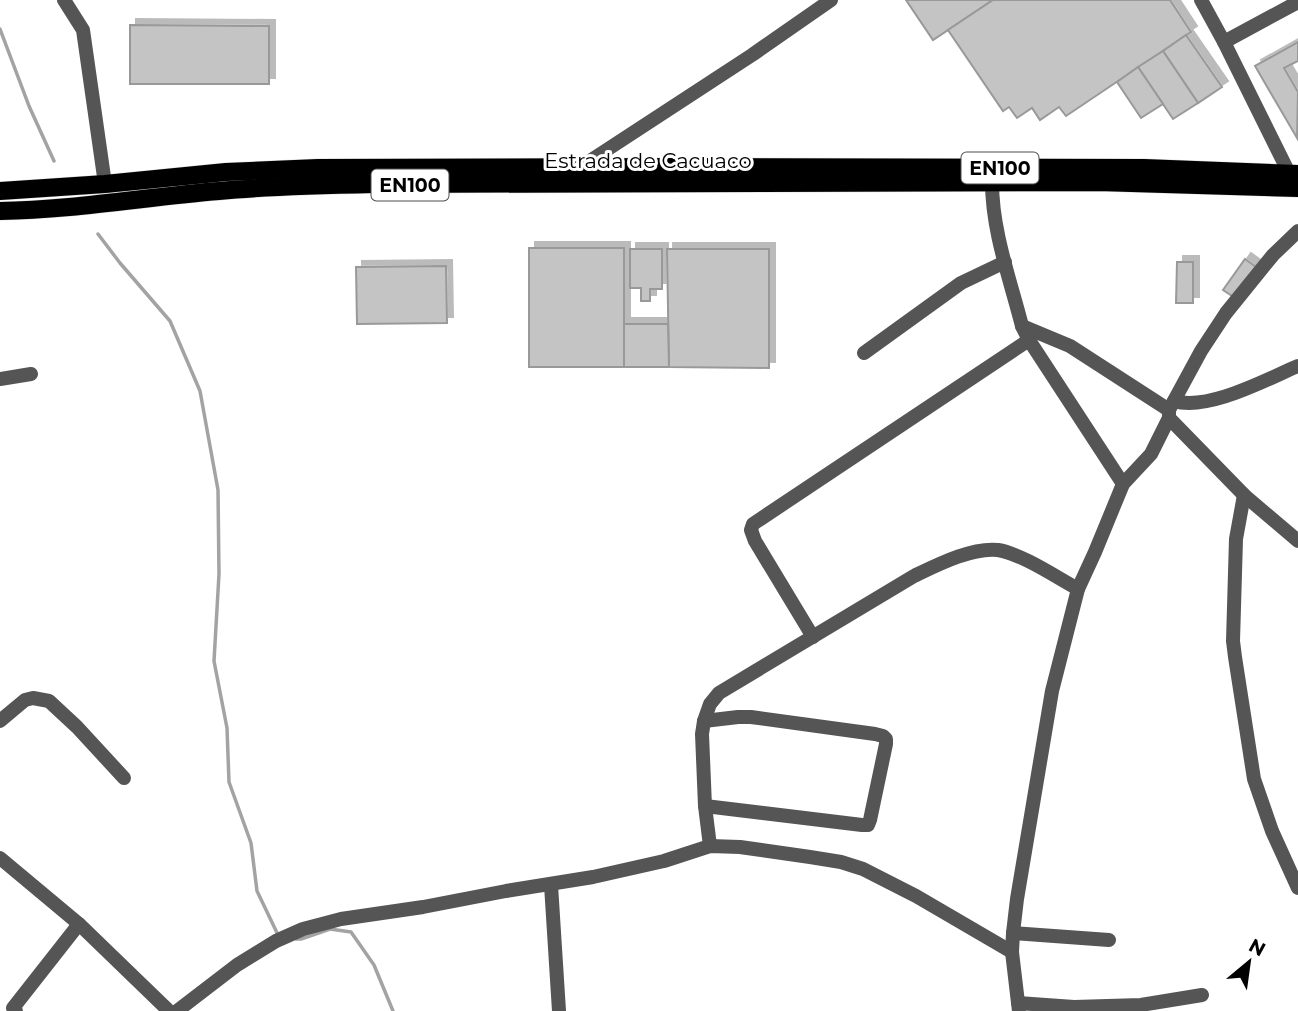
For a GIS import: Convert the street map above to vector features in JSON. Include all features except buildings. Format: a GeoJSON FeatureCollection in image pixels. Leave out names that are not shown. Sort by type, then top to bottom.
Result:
{"type":"FeatureCollection","features":[{"type":"Feature","properties":{"kind":"main road","name":"Estrada de Cacuaco"},"geometry":{"type":"LineString","coordinates":[[0,191],[226,172],[318,168],[1143,168],[1295,178]]}},
{"type":"Feature","properties":{"kind":"main road","name":"Estrada de Cacuaco"},"geometry":{"type":"LineString","coordinates":[[0,211],[297,186],[1098,183],[1295,178]]}},
{"type":"Feature","properties":{"kind":"street"},"geometry":{"type":"LineString","coordinates":[[64,0],[83,30],[86,42],[105,184]]}},
{"type":"Feature","properties":{"kind":"street"},"geometry":{"type":"LineString","coordinates":[[579,168],[831,0]]}},
{"type":"Feature","properties":{"kind":"street"},"geometry":{"type":"LineString","coordinates":[[1201,0],[1295,178]]}},
{"type":"Feature","properties":{"kind":"street"},"geometry":{"type":"LineString","coordinates":[[1224,42],[1298,2]]}},
{"type":"Feature","properties":{"kind":"street"},"geometry":{"type":"LineString","coordinates":[[992,182],[992,204],[1022,326],[1123,484]]}},
{"type":"Feature","properties":{"kind":"street"},"geometry":{"type":"LineString","coordinates":[[1202,995],[1142,1005],[1018,1007],[1012,952],[1017,899],[1049,704],[1078,589],[1123,484],[1151,454],[1201,351],[1242,291],[1298,231]]}},
{"type":"Feature","properties":{"kind":"street"},"geometry":{"type":"LineString","coordinates":[[864,353],[961,283],[1005,262]]}},
{"type":"Feature","properties":{"kind":"street"},"geometry":{"type":"LineString","coordinates":[[1022,326],[1070,346],[1171,410],[1244,495],[1298,541]]}},
{"type":"Feature","properties":{"kind":"street"},"geometry":{"type":"LineString","coordinates":[[813,637],[755,541],[751,530],[754,524],[1029,340]]}},
{"type":"Feature","properties":{"kind":"street"},"geometry":{"type":"LineString","coordinates":[[1171,410],[1181,403],[1196,404],[1239,391],[1298,366]]}},
{"type":"Feature","properties":{"kind":"street"},"geometry":{"type":"LineString","coordinates":[[0,379],[32,374]]}},
{"type":"Feature","properties":{"kind":"street"},"geometry":{"type":"LineString","coordinates":[[1244,495],[1236,539],[1233,641],[1235,657],[1254,779],[1272,831],[1298,888]]}},
{"type":"Feature","properties":{"kind":"street"},"geometry":{"type":"LineString","coordinates":[[710,846],[702,752],[704,721],[710,704],[719,693],[914,576],[980,551],[998,550],[1012,555],[1078,589]]}},
{"type":"Feature","properties":{"kind":"street"},"geometry":{"type":"LineString","coordinates":[[0,721],[25,700],[33,698],[49,701],[124,778]]}},
{"type":"Feature","properties":{"kind":"street"},"geometry":{"type":"LineString","coordinates":[[704,721],[738,717],[875,734],[886,739],[868,825],[705,806]]}},
{"type":"Feature","properties":{"kind":"street"},"geometry":{"type":"LineString","coordinates":[[177,1011],[237,965],[276,941],[303,929],[341,919],[593,877],[710,846],[789,853],[841,862],[863,869],[1012,952]]}},
{"type":"Feature","properties":{"kind":"street"},"geometry":{"type":"LineString","coordinates":[[0,858],[79,924],[169,1011]]}},
{"type":"Feature","properties":{"kind":"street"},"geometry":{"type":"LineString","coordinates":[[551,885],[559,1011]]}},
{"type":"Feature","properties":{"kind":"street"},"geometry":{"type":"LineString","coordinates":[[0,999],[15,1009],[79,924]]}},
{"type":"Feature","properties":{"kind":"street"},"geometry":{"type":"LineString","coordinates":[[1013,933],[1108,940]]}},
{"type":"Feature","properties":{"kind":"waterway"},"geometry":{"type":"LineString","coordinates":[[0,29],[29,106],[54,161]]}},
{"type":"Feature","properties":{"kind":"waterway"},"geometry":{"type":"LineString","coordinates":[[98,234],[170,321],[200,391],[218,490],[219,574],[214,661],[227,728],[229,782],[251,843],[257,891],[279,937]]}},
{"type":"Feature","properties":{"kind":"waterway"},"geometry":{"type":"LineString","coordinates":[[296,939],[330,929],[351,932],[374,965],[393,1011]]}}]}
